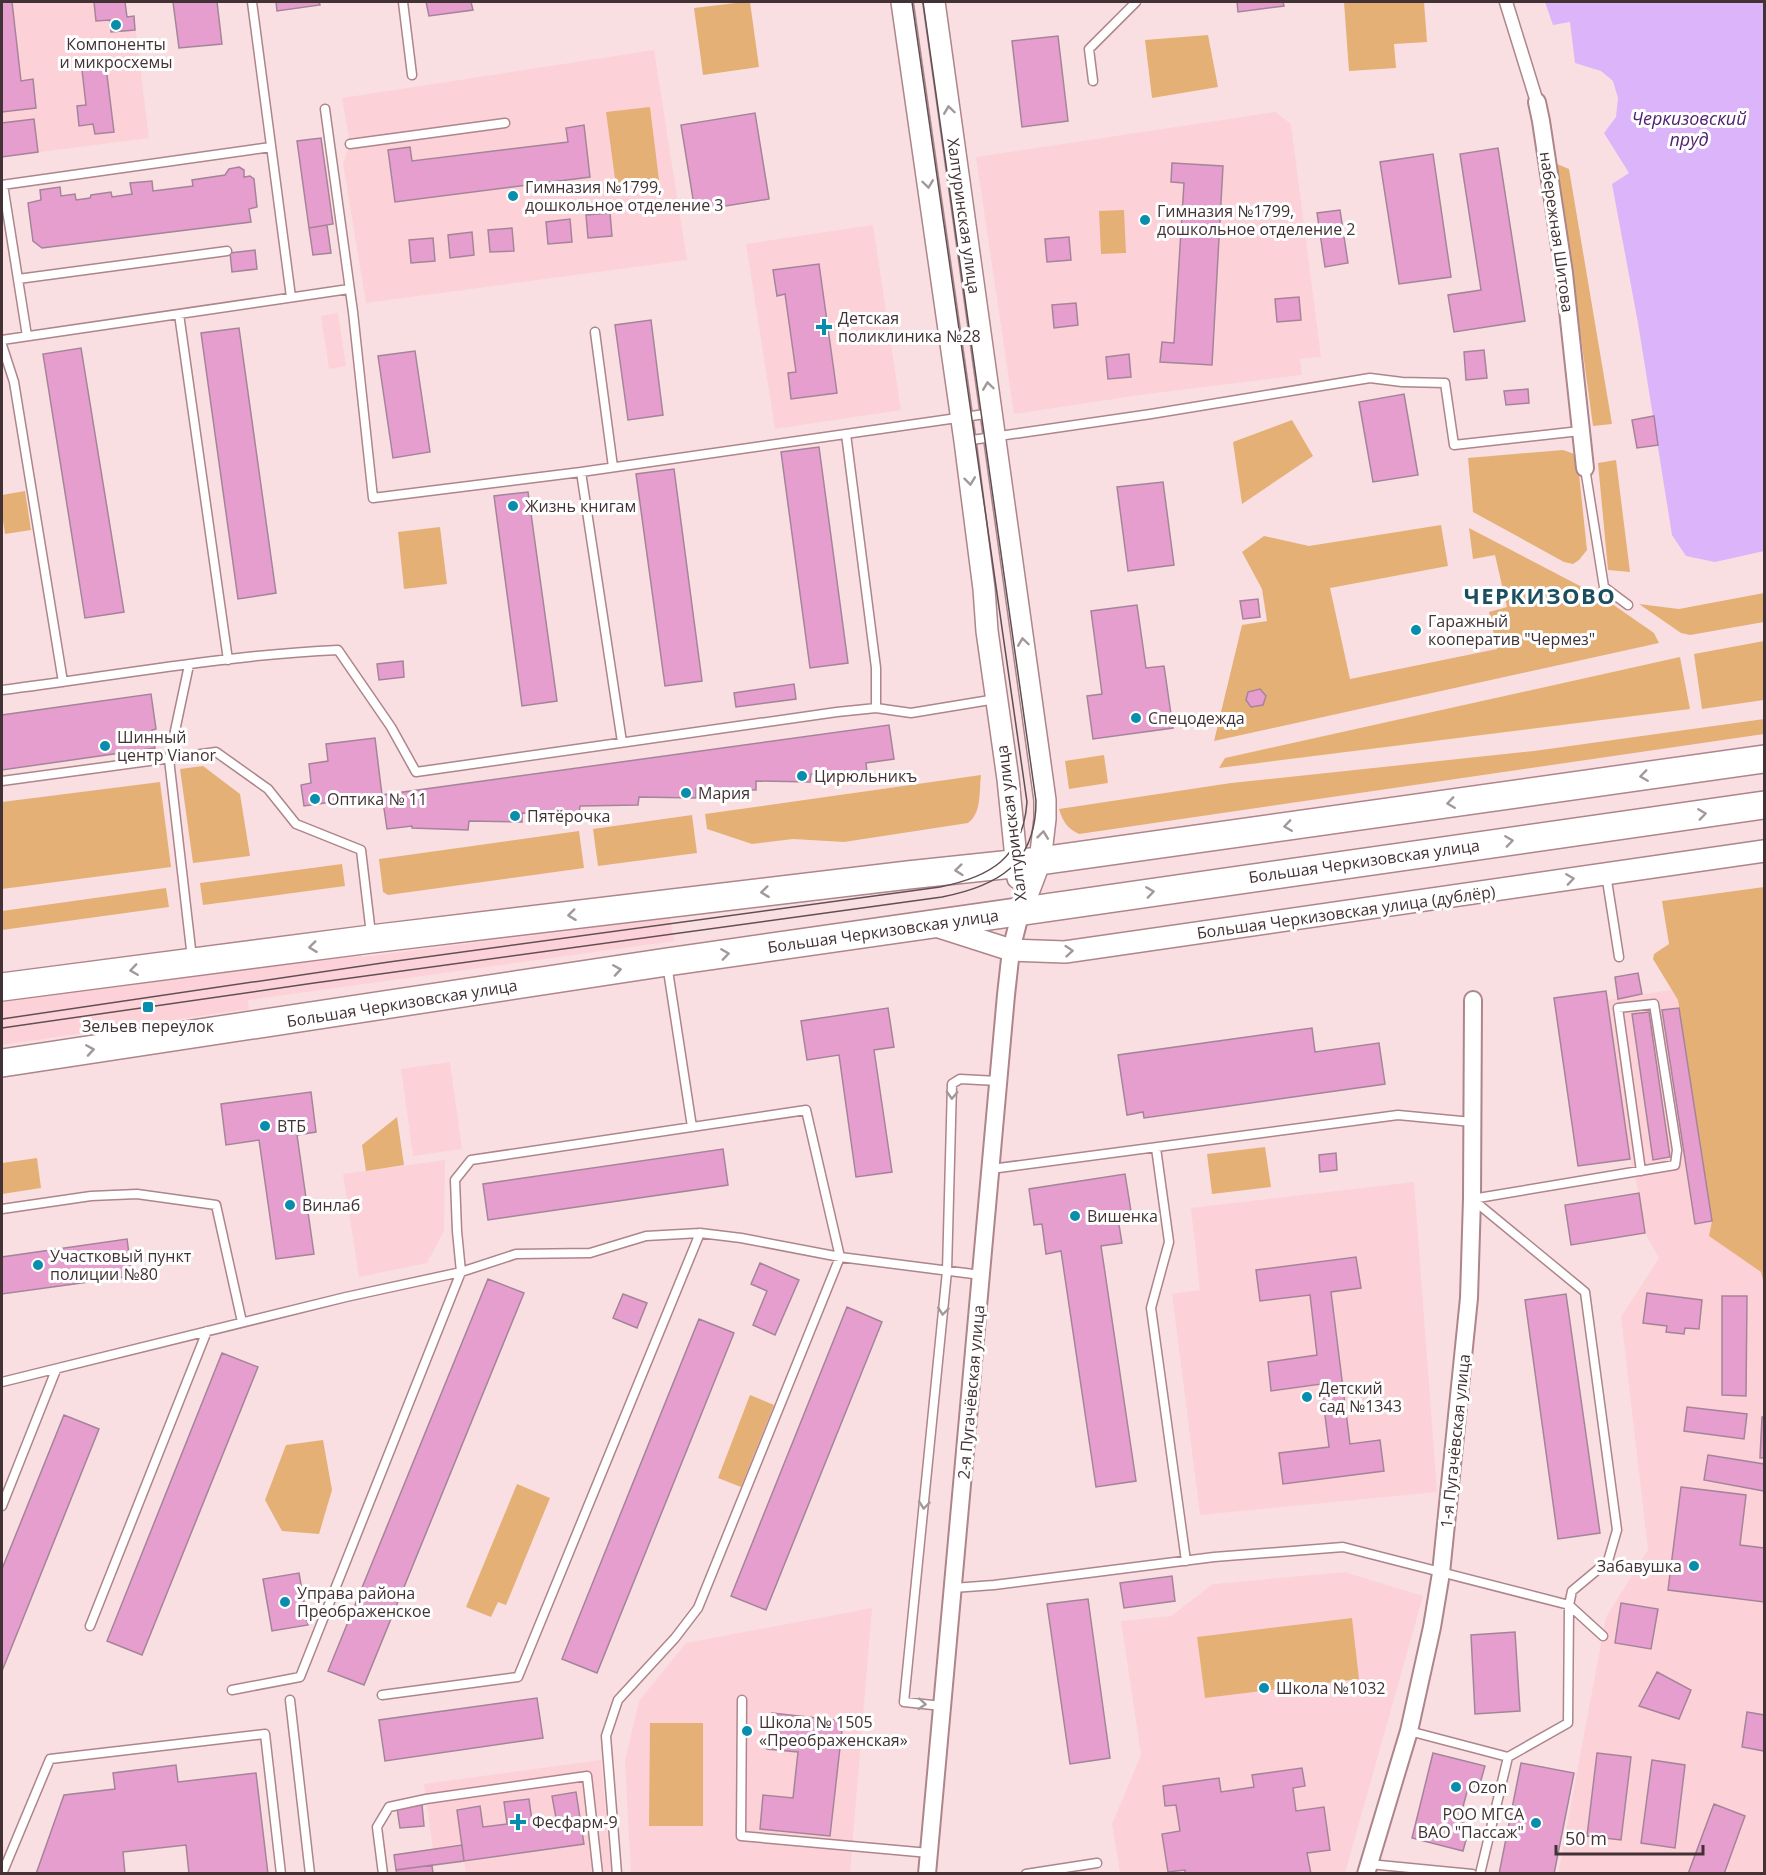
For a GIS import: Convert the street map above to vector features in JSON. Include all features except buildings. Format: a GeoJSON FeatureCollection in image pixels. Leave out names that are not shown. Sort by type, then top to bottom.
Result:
{"type":"FeatureCollection","features":[{"type":"Feature","properties":{"kind":"main road"},"geometry":{"type":"LineString","coordinates":[[2,987],[371,939],[1029,862],[1764,759]]}},
{"type":"Feature","properties":{"kind":"main road","name":"Большая Черкизовская улица"},"geometry":{"type":"LineString","coordinates":[[2,1063],[667,962],[1764,805]]}},
{"type":"Feature","properties":{"kind":"street","name":"Халтуринская улица"},"geometry":{"type":"LineString","coordinates":[[902,2],[962,417],[996,699],[1029,862]]}},
{"type":"Feature","properties":{"kind":"street","name":"Халтуринская улица"},"geometry":{"type":"LineString","coordinates":[[934,2],[1045,800],[1045,819],[1029,862],[1021,911]]}},
{"type":"Feature","properties":{"kind":"street","name":"набережная Шитова"},"geometry":{"type":"LineString","coordinates":[[1506,2],[1541,121],[1563,273],[1585,468]]}},
{"type":"Feature","properties":{"kind":"street","name":"Большая Черкизовская улица (дублёр)"},"geometry":{"type":"LineString","coordinates":[[930,924],[1011,950],[1065,952],[1764,851]]}},
{"type":"Feature","properties":{"kind":"street","name":"2-я Пугачёвская улица"},"geometry":{"type":"LineString","coordinates":[[927,1874],[998,1081],[1011,950],[1021,911]]}},
{"type":"Feature","properties":{"kind":"street","name":"1-я Пугачёвская улица"},"geometry":{"type":"LineString","coordinates":[[1368,1869],[1409,1731],[1432,1627],[1441,1573],[1467,1319],[1472,1199],[1473,1000]]}},
{"type":"Feature","properties":{"kind":"lane"},"geometry":{"type":"LineString","coordinates":[[252,2],[291,297]]}},
{"type":"Feature","properties":{"kind":"lane"},"geometry":{"type":"LineString","coordinates":[[403,2],[412,75]]}},
{"type":"Feature","properties":{"kind":"lane"},"geometry":{"type":"LineString","coordinates":[[1093,81],[1089,49],[1136,2]]}},
{"type":"Feature","properties":{"kind":"lane"},"geometry":{"type":"LineString","coordinates":[[325,109],[353,312],[374,498],[581,472],[992,414]]}},
{"type":"Feature","properties":{"kind":"lane"},"geometry":{"type":"LineString","coordinates":[[350,144],[505,123]]}},
{"type":"Feature","properties":{"kind":"lane"},"geometry":{"type":"LineString","coordinates":[[27,336],[3,188],[271,147]]}},
{"type":"Feature","properties":{"kind":"lane"},"geometry":{"type":"LineString","coordinates":[[18,279],[227,251]]}},
{"type":"Feature","properties":{"kind":"lane"},"geometry":{"type":"LineString","coordinates":[[2,340],[349,289]]}},
{"type":"Feature","properties":{"kind":"lane"},"geometry":{"type":"LineString","coordinates":[[179,314],[228,660]]}},
{"type":"Feature","properties":{"kind":"lane"},"geometry":{"type":"LineString","coordinates":[[595,332],[613,467]]}},
{"type":"Feature","properties":{"kind":"lane"},"geometry":{"type":"LineString","coordinates":[[2,345],[14,382],[63,682]]}},
{"type":"Feature","properties":{"kind":"lane"},"geometry":{"type":"LineString","coordinates":[[965,441],[1151,414],[1370,378],[1402,382],[1445,383],[1454,445],[1580,431]]}},
{"type":"Feature","properties":{"kind":"lane"},"geometry":{"type":"LineString","coordinates":[[846,434],[876,668],[876,708]]}},
{"type":"Feature","properties":{"kind":"lane"},"geometry":{"type":"LineString","coordinates":[[1585,468],[1604,587],[1628,605]]}},
{"type":"Feature","properties":{"kind":"lane"},"geometry":{"type":"LineString","coordinates":[[581,472],[622,742]]}},
{"type":"Feature","properties":{"kind":"lane"},"geometry":{"type":"LineString","coordinates":[[2,690],[228,660],[306,651],[338,650],[392,727],[416,772],[876,708],[911,713],[996,699]]}},
{"type":"Feature","properties":{"kind":"lane"},"geometry":{"type":"LineString","coordinates":[[189,665],[169,759],[192,962]]}},
{"type":"Feature","properties":{"kind":"lane"},"geometry":{"type":"LineString","coordinates":[[2,781],[216,752],[268,789],[296,824],[360,850],[371,939]]}},
{"type":"Feature","properties":{"kind":"lane"},"geometry":{"type":"LineString","coordinates":[[1606,874],[1619,957]]}},
{"type":"Feature","properties":{"kind":"lane"},"geometry":{"type":"LineString","coordinates":[[667,962],[692,1127]]}},
{"type":"Feature","properties":{"kind":"lane"},"geometry":{"type":"LineString","coordinates":[[1472,1199],[1641,1171],[1675,1165],[1677,1150],[1654,1004],[1618,1008],[1641,1171]]}},
{"type":"Feature","properties":{"kind":"lane"},"geometry":{"type":"LineString","coordinates":[[942,1706],[904,1702],[946,1271],[952,1084],[960,1079],[998,1081]]}},
{"type":"Feature","properties":{"kind":"lane"},"geometry":{"type":"LineString","coordinates":[[232,1690],[300,1677],[462,1272],[457,1231],[455,1179],[471,1160],[806,1110],[840,1257],[698,1608],[675,1638],[618,1700],[606,1736],[617,1874]]}},
{"type":"Feature","properties":{"kind":"lane"},"geometry":{"type":"LineString","coordinates":[[991,1169],[1398,1115],[1472,1122]]}},
{"type":"Feature","properties":{"kind":"lane"},"geometry":{"type":"LineString","coordinates":[[1156,1148],[1169,1242],[1151,1308],[1186,1561]]}},
{"type":"Feature","properties":{"kind":"lane"},"geometry":{"type":"LineString","coordinates":[[2,1209],[91,1196],[137,1194],[216,1205],[242,1322]]}},
{"type":"Feature","properties":{"kind":"lane"},"geometry":{"type":"LineString","coordinates":[[1409,1731],[1508,1757],[1568,1723],[1569,1605],[1572,1591],[1608,1561],[1617,1530],[1585,1292],[1472,1199]]}},
{"type":"Feature","properties":{"kind":"lane"},"geometry":{"type":"LineString","coordinates":[[2,1382],[346,1297],[462,1272],[516,1254],[590,1253],[646,1236],[700,1233],[741,1238],[840,1257],[982,1275]]}},
{"type":"Feature","properties":{"kind":"lane"},"geometry":{"type":"LineString","coordinates":[[382,1695],[518,1677],[700,1233]]}},
{"type":"Feature","properties":{"kind":"lane"},"geometry":{"type":"LineString","coordinates":[[90,1626],[207,1331]]}},
{"type":"Feature","properties":{"kind":"lane"},"geometry":{"type":"LineString","coordinates":[[2,1506],[56,1370]]}},
{"type":"Feature","properties":{"kind":"lane"},"geometry":{"type":"LineString","coordinates":[[954,1588],[1186,1561],[1343,1547],[1569,1605],[1603,1636]]}},
{"type":"Feature","properties":{"kind":"lane"},"geometry":{"type":"LineString","coordinates":[[290,1700],[310,1874]]}},
{"type":"Feature","properties":{"kind":"lane"},"geometry":{"type":"LineString","coordinates":[[742,1700],[741,1836],[929,1853]]}},
{"type":"Feature","properties":{"kind":"lane"},"geometry":{"type":"LineString","coordinates":[[2,1874],[50,1759],[265,1734],[281,1874]]}},
{"type":"Feature","properties":{"kind":"lane"},"geometry":{"type":"LineString","coordinates":[[1480,1874],[1508,1757]]}},
{"type":"Feature","properties":{"kind":"lane"},"geometry":{"type":"LineString","coordinates":[[383,1874],[377,1827],[389,1807],[426,1799],[587,1776],[598,1874]]}},
{"type":"Feature","properties":{"kind":"lane"},"geometry":{"type":"LineString","coordinates":[[1026,1874],[1097,1863]]}},
{"type":"Feature","properties":{"kind":"lane"},"geometry":{"type":"LineString","coordinates":[[1368,1869],[1472,1874]]}},
{"type":"Feature","properties":{"kind":"shaded area"},"geometry":{"type":"Polygon","coordinates":[[[2,2],[125,2],[127,17],[134,16],[149,138],[2,157],[2,2]]]}},
{"type":"Feature","properties":{"kind":"shaded area"},"geometry":{"type":"Polygon","coordinates":[[[750,2],[759,67],[703,75],[694,8],[750,2]]]}},
{"type":"Feature","properties":{"kind":"shaded area"},"geometry":{"type":"Polygon","coordinates":[[[1344,2],[1424,2],[1427,42],[1394,44],[1396,68],[1349,71],[1344,2]]]}},
{"type":"Feature","properties":{"kind":"shaded area"},"geometry":{"type":"Polygon","coordinates":[[[1208,35],[1218,87],[1152,98],[1145,40],[1208,35]]]}},
{"type":"Feature","properties":{"kind":"shaded area","name":"Гимназия №1799, дошкольное отделение 3"},"geometry":{"type":"Polygon","coordinates":[[[654,50],[687,260],[366,303],[343,164],[350,144],[342,98],[654,50]]]}},
{"type":"Feature","properties":{"kind":"shaded area"},"geometry":{"type":"Polygon","coordinates":[[[650,107],[659,180],[616,186],[606,112],[650,107]]]}},
{"type":"Feature","properties":{"kind":"shaded area","name":"Гимназия №1799, дошкольное отделение 2"},"geometry":{"type":"Polygon","coordinates":[[[1275,112],[1291,124],[1321,357],[1300,359],[1302,375],[1147,394],[1014,414],[976,157],[1275,112]]]}},
{"type":"Feature","properties":{"kind":"shaded area"},"geometry":{"type":"Polygon","coordinates":[[[1557,164],[1569,169],[1612,424],[1593,426],[1557,164]]]}},
{"type":"Feature","properties":{"kind":"shaded area"},"geometry":{"type":"Polygon","coordinates":[[[1124,210],[1126,253],[1101,254],[1099,211],[1124,210]]]}},
{"type":"Feature","properties":{"kind":"shaded area","name":"Детская поликлиника №28"},"geometry":{"type":"Polygon","coordinates":[[[873,225],[901,410],[775,429],[746,244],[873,225]]]}},
{"type":"Feature","properties":{"kind":"shaded area"},"geometry":{"type":"Polygon","coordinates":[[[338,313],[346,366],[329,369],[321,316],[338,313]]]}},
{"type":"Feature","properties":{"kind":"shaded area"},"geometry":{"type":"Polygon","coordinates":[[[1292,420],[1313,456],[1242,504],[1233,442],[1292,420]]]}},
{"type":"Feature","properties":{"kind":"shaded area"},"geometry":{"type":"Polygon","coordinates":[[[1563,450],[1577,455],[1587,550],[1573,564],[1564,562],[1473,512],[1468,458],[1563,450]]]}},
{"type":"Feature","properties":{"kind":"shaded area"},"geometry":{"type":"Polygon","coordinates":[[[1616,460],[1630,572],[1608,570],[1598,463],[1616,460]]]}},
{"type":"Feature","properties":{"kind":"shaded area"},"geometry":{"type":"Polygon","coordinates":[[[25,491],[31,530],[5,534],[2,495],[25,491]]]}},
{"type":"Feature","properties":{"kind":"shaded area"},"geometry":{"type":"Polygon","coordinates":[[[1441,525],[1448,566],[1330,588],[1350,679],[1497,649],[1489,612],[1507,607],[1495,555],[1473,559],[1469,528],[1605,599],[1654,633],[1659,643],[1214,741],[1242,625],[1267,621],[1262,589],[1242,552],[1264,536],[1309,546],[1441,525]]]}},
{"type":"Feature","properties":{"kind":"shaded area"},"geometry":{"type":"Polygon","coordinates":[[[440,527],[447,584],[404,589],[398,532],[440,527]]]}},
{"type":"Feature","properties":{"kind":"shaded area"},"geometry":{"type":"Polygon","coordinates":[[[1764,593],[1764,622],[1690,635],[1681,633],[1639,604],[1679,609],[1764,593]]]}},
{"type":"Feature","properties":{"kind":"shaded area"},"geometry":{"type":"Polygon","coordinates":[[[1764,641],[1764,700],[1702,709],[1694,654],[1764,641]]]}},
{"type":"Feature","properties":{"kind":"shaded area"},"geometry":{"type":"Polygon","coordinates":[[[1680,657],[1690,709],[1219,768],[1225,758],[1680,657]]]}},
{"type":"Feature","properties":{"kind":"shaded area"},"geometry":{"type":"Polygon","coordinates":[[[1764,719],[1764,734],[1079,834],[1066,824],[1059,809],[1231,783],[1534,751],[1764,719]]]}},
{"type":"Feature","properties":{"kind":"shaded area"},"geometry":{"type":"Polygon","coordinates":[[[1104,755],[1108,783],[1069,789],[1065,761],[1104,755]]]}},
{"type":"Feature","properties":{"kind":"shaded area"},"geometry":{"type":"Polygon","coordinates":[[[203,766],[240,794],[250,856],[193,863],[180,769],[203,766]]]}},
{"type":"Feature","properties":{"kind":"shaded area"},"geometry":{"type":"Polygon","coordinates":[[[981,775],[978,808],[968,823],[844,842],[793,839],[752,844],[707,829],[705,814],[981,775]]]}},
{"type":"Feature","properties":{"kind":"shaded area"},"geometry":{"type":"Polygon","coordinates":[[[160,782],[171,867],[2,889],[2,802],[160,782]]]}},
{"type":"Feature","properties":{"kind":"shaded area"},"geometry":{"type":"Polygon","coordinates":[[[692,815],[697,853],[598,866],[593,829],[692,815]]]}},
{"type":"Feature","properties":{"kind":"shaded area"},"geometry":{"type":"Polygon","coordinates":[[[579,831],[584,868],[388,895],[383,892],[379,859],[579,831]]]}},
{"type":"Feature","properties":{"kind":"shaded area"},"geometry":{"type":"Polygon","coordinates":[[[342,864],[345,886],[203,905],[200,883],[342,864]]]}},
{"type":"Feature","properties":{"kind":"shaded area"},"geometry":{"type":"Polygon","coordinates":[[[1764,887],[1764,1284],[1761,1272],[1709,1236],[1712,1221],[1678,1000],[1653,959],[1654,954],[1669,944],[1662,901],[1764,887]]]}},
{"type":"Feature","properties":{"kind":"shaded area"},"geometry":{"type":"Polygon","coordinates":[[[166,888],[169,907],[2,930],[2,911],[166,888]]]}},
{"type":"Feature","properties":{"kind":"shaded area"},"geometry":{"type":"Polygon","coordinates":[[[670,918],[674,941],[248,1000],[249,1009],[2,1045],[2,1002],[357,950],[362,957],[670,918]]]}},
{"type":"Feature","properties":{"kind":"shaded area"},"geometry":{"type":"Polygon","coordinates":[[[1676,989],[1712,1221],[1710,1236],[1764,1274],[1764,1873],[1558,1874],[1606,1617],[1648,1550],[1621,1317],[1659,1258],[1645,1233],[1639,1193],[1630,1159],[1607,1000],[1676,989]]]}},
{"type":"Feature","properties":{"kind":"shaded area"},"geometry":{"type":"Polygon","coordinates":[[[450,1062],[462,1149],[413,1156],[401,1069],[450,1062]]]}},
{"type":"Feature","properties":{"kind":"shaded area"},"geometry":{"type":"Polygon","coordinates":[[[397,1117],[404,1165],[366,1171],[362,1145],[397,1117]]]}},
{"type":"Feature","properties":{"kind":"shaded area"},"geometry":{"type":"Polygon","coordinates":[[[1265,1147],[1271,1187],[1212,1194],[1207,1154],[1265,1147]]]}},
{"type":"Feature","properties":{"kind":"shaded area"},"geometry":{"type":"Polygon","coordinates":[[[37,1158],[41,1188],[2,1194],[2,1163],[37,1158]]]}},
{"type":"Feature","properties":{"kind":"shaded area"},"geometry":{"type":"Polygon","coordinates":[[[445,1160],[444,1231],[427,1263],[359,1277],[343,1174],[445,1160]]]}},
{"type":"Feature","properties":{"kind":"shaded area","name":"Детский сад №1343"},"geometry":{"type":"Polygon","coordinates":[[[1414,1182],[1437,1492],[1200,1515],[1172,1294],[1200,1290],[1191,1208],[1414,1182]]]}},
{"type":"Feature","properties":{"kind":"shaded area"},"geometry":{"type":"Polygon","coordinates":[[[750,1395],[774,1405],[741,1487],[718,1478],[750,1395]]]}},
{"type":"Feature","properties":{"kind":"shaded area"},"geometry":{"type":"Polygon","coordinates":[[[323,1440],[332,1490],[319,1534],[282,1531],[265,1500],[286,1445],[323,1440]]]}},
{"type":"Feature","properties":{"kind":"shaded area"},"geometry":{"type":"Polygon","coordinates":[[[517,1484],[550,1498],[506,1605],[498,1602],[491,1617],[466,1607],[517,1484]]]}},
{"type":"Feature","properties":{"kind":"shaded area","name":"Школа №1032"},"geometry":{"type":"Polygon","coordinates":[[[1345,1572],[1423,1596],[1345,1873],[1120,1873],[1112,1824],[1141,1755],[1121,1621],[1171,1616],[1213,1584],[1345,1572]]]}},
{"type":"Feature","properties":{"kind":"shaded area","name":"Школа № 1505 «Преображенская»"},"geometry":{"type":"Polygon","coordinates":[[[872,1608],[850,1873],[631,1874],[625,1761],[639,1701],[686,1643],[872,1608]]]}},
{"type":"Feature","properties":{"kind":"shaded area"},"geometry":{"type":"Polygon","coordinates":[[[1352,1618],[1359,1679],[1205,1698],[1197,1637],[1352,1618]]]}},
{"type":"Feature","properties":{"kind":"shaded area"},"geometry":{"type":"Polygon","coordinates":[[[650,1723],[703,1723],[703,1826],[649,1826],[650,1723]]]}},
{"type":"Feature","properties":{"kind":"shaded area","name":"Фесфарм-9"},"geometry":{"type":"Polygon","coordinates":[[[601,1760],[611,1873],[466,1873],[461,1845],[433,1850],[424,1784],[601,1760]]]}},
{"type":"Feature","properties":{"kind":"water","name":"Черкизовский пруд"},"geometry":{"type":"Polygon","coordinates":[[[1545,2],[1764,2],[1764,551],[1715,562],[1686,556],[1672,535],[1638,323],[1612,184],[1629,173],[1604,133],[1616,117],[1618,98],[1613,81],[1601,71],[1575,63],[1570,22],[1553,25],[1545,2]]]}},
{"type":"Feature","properties":{"kind":"tram line"},"geometry":{"type":"LineString","coordinates":[[2,1019],[389,962],[940,887],[958,883],[988,870],[1001,862],[1011,851],[1019,837],[1027,802],[912,2]]}},
{"type":"Feature","properties":{"kind":"tram line"},"geometry":{"type":"LineString","coordinates":[[2,1028],[942,897],[980,886],[996,878],[1021,856],[1029,841],[1034,823],[1036,801],[923,2]]}},
{"type":"Feature","properties":{"kind":"place","name":"Компоненты и микросхемы"},"geometry":{"type":"Point","coordinates":[116,25]}},
{"type":"Feature","properties":{"kind":"place","name":"Гимназия №1799, дошкольное отделение 3"},"geometry":{"type":"Point","coordinates":[513,196]}},
{"type":"Feature","properties":{"kind":"place","name":"Гимназия №1799, дошкольное отделение 2"},"geometry":{"type":"Point","coordinates":[1145,220]}},
{"type":"Feature","properties":{"kind":"place","name":"Детская поликлиника №28"},"geometry":{"type":"Point","coordinates":[824,327]}},
{"type":"Feature","properties":{"kind":"place","name":"Жизнь книгам"},"geometry":{"type":"Point","coordinates":[513,506]}},
{"type":"Feature","properties":{"kind":"place","name":"Гаражный кооператив \"Чермез\""},"geometry":{"type":"Point","coordinates":[1416,630]}},
{"type":"Feature","properties":{"kind":"place","name":"Спецодежда"},"geometry":{"type":"Point","coordinates":[1136,718]}},
{"type":"Feature","properties":{"kind":"place","name":"Шинный центр Vianor"},"geometry":{"type":"Point","coordinates":[105,746]}},
{"type":"Feature","properties":{"kind":"place","name":"Цирюльникъ"},"geometry":{"type":"Point","coordinates":[802,776]}},
{"type":"Feature","properties":{"kind":"place","name":"Мария"},"geometry":{"type":"Point","coordinates":[686,793]}},
{"type":"Feature","properties":{"kind":"place","name":"Оптика № 11"},"geometry":{"type":"Point","coordinates":[315,799]}},
{"type":"Feature","properties":{"kind":"place","name":"Пятёрочка"},"geometry":{"type":"Point","coordinates":[515,816]}},
{"type":"Feature","properties":{"kind":"place","name":"Зельев переулок"},"geometry":{"type":"Point","coordinates":[148,1007]}},
{"type":"Feature","properties":{"kind":"place","name":"ВТБ"},"geometry":{"type":"Point","coordinates":[265,1126]}},
{"type":"Feature","properties":{"kind":"place","name":"Винлаб"},"geometry":{"type":"Point","coordinates":[290,1205]}},
{"type":"Feature","properties":{"kind":"place","name":"Вишенка"},"geometry":{"type":"Point","coordinates":[1075,1216]}},
{"type":"Feature","properties":{"kind":"place","name":"Участковый пункт полиции №80"},"geometry":{"type":"Point","coordinates":[38,1265]}},
{"type":"Feature","properties":{"kind":"place","name":"Детский сад №1343"},"geometry":{"type":"Point","coordinates":[1307,1397]}},
{"type":"Feature","properties":{"kind":"place","name":"Забавушка"},"geometry":{"type":"Point","coordinates":[1694,1566]}},
{"type":"Feature","properties":{"kind":"place","name":"Управа района Преображенское"},"geometry":{"type":"Point","coordinates":[285,1602]}},
{"type":"Feature","properties":{"kind":"place","name":"Школа №1032"},"geometry":{"type":"Point","coordinates":[1264,1688]}},
{"type":"Feature","properties":{"kind":"place","name":"Школа № 1505 «Преображенская»"},"geometry":{"type":"Point","coordinates":[747,1731]}},
{"type":"Feature","properties":{"kind":"place","name":"Ozon"},"geometry":{"type":"Point","coordinates":[1456,1787]}},
{"type":"Feature","properties":{"kind":"place","name":"Фесфарм-9"},"geometry":{"type":"Point","coordinates":[518,1822]}},
{"type":"Feature","properties":{"kind":"place","name":"РОО МГСА ВАО \"Пассаж\""},"geometry":{"type":"Point","coordinates":[1536,1823]}},
{"type":"Feature","properties":{"kind":"district","name":"ЧЕРКИЗОВО"},"geometry":{"type":"Point","coordinates":[1540,596]}}]}
